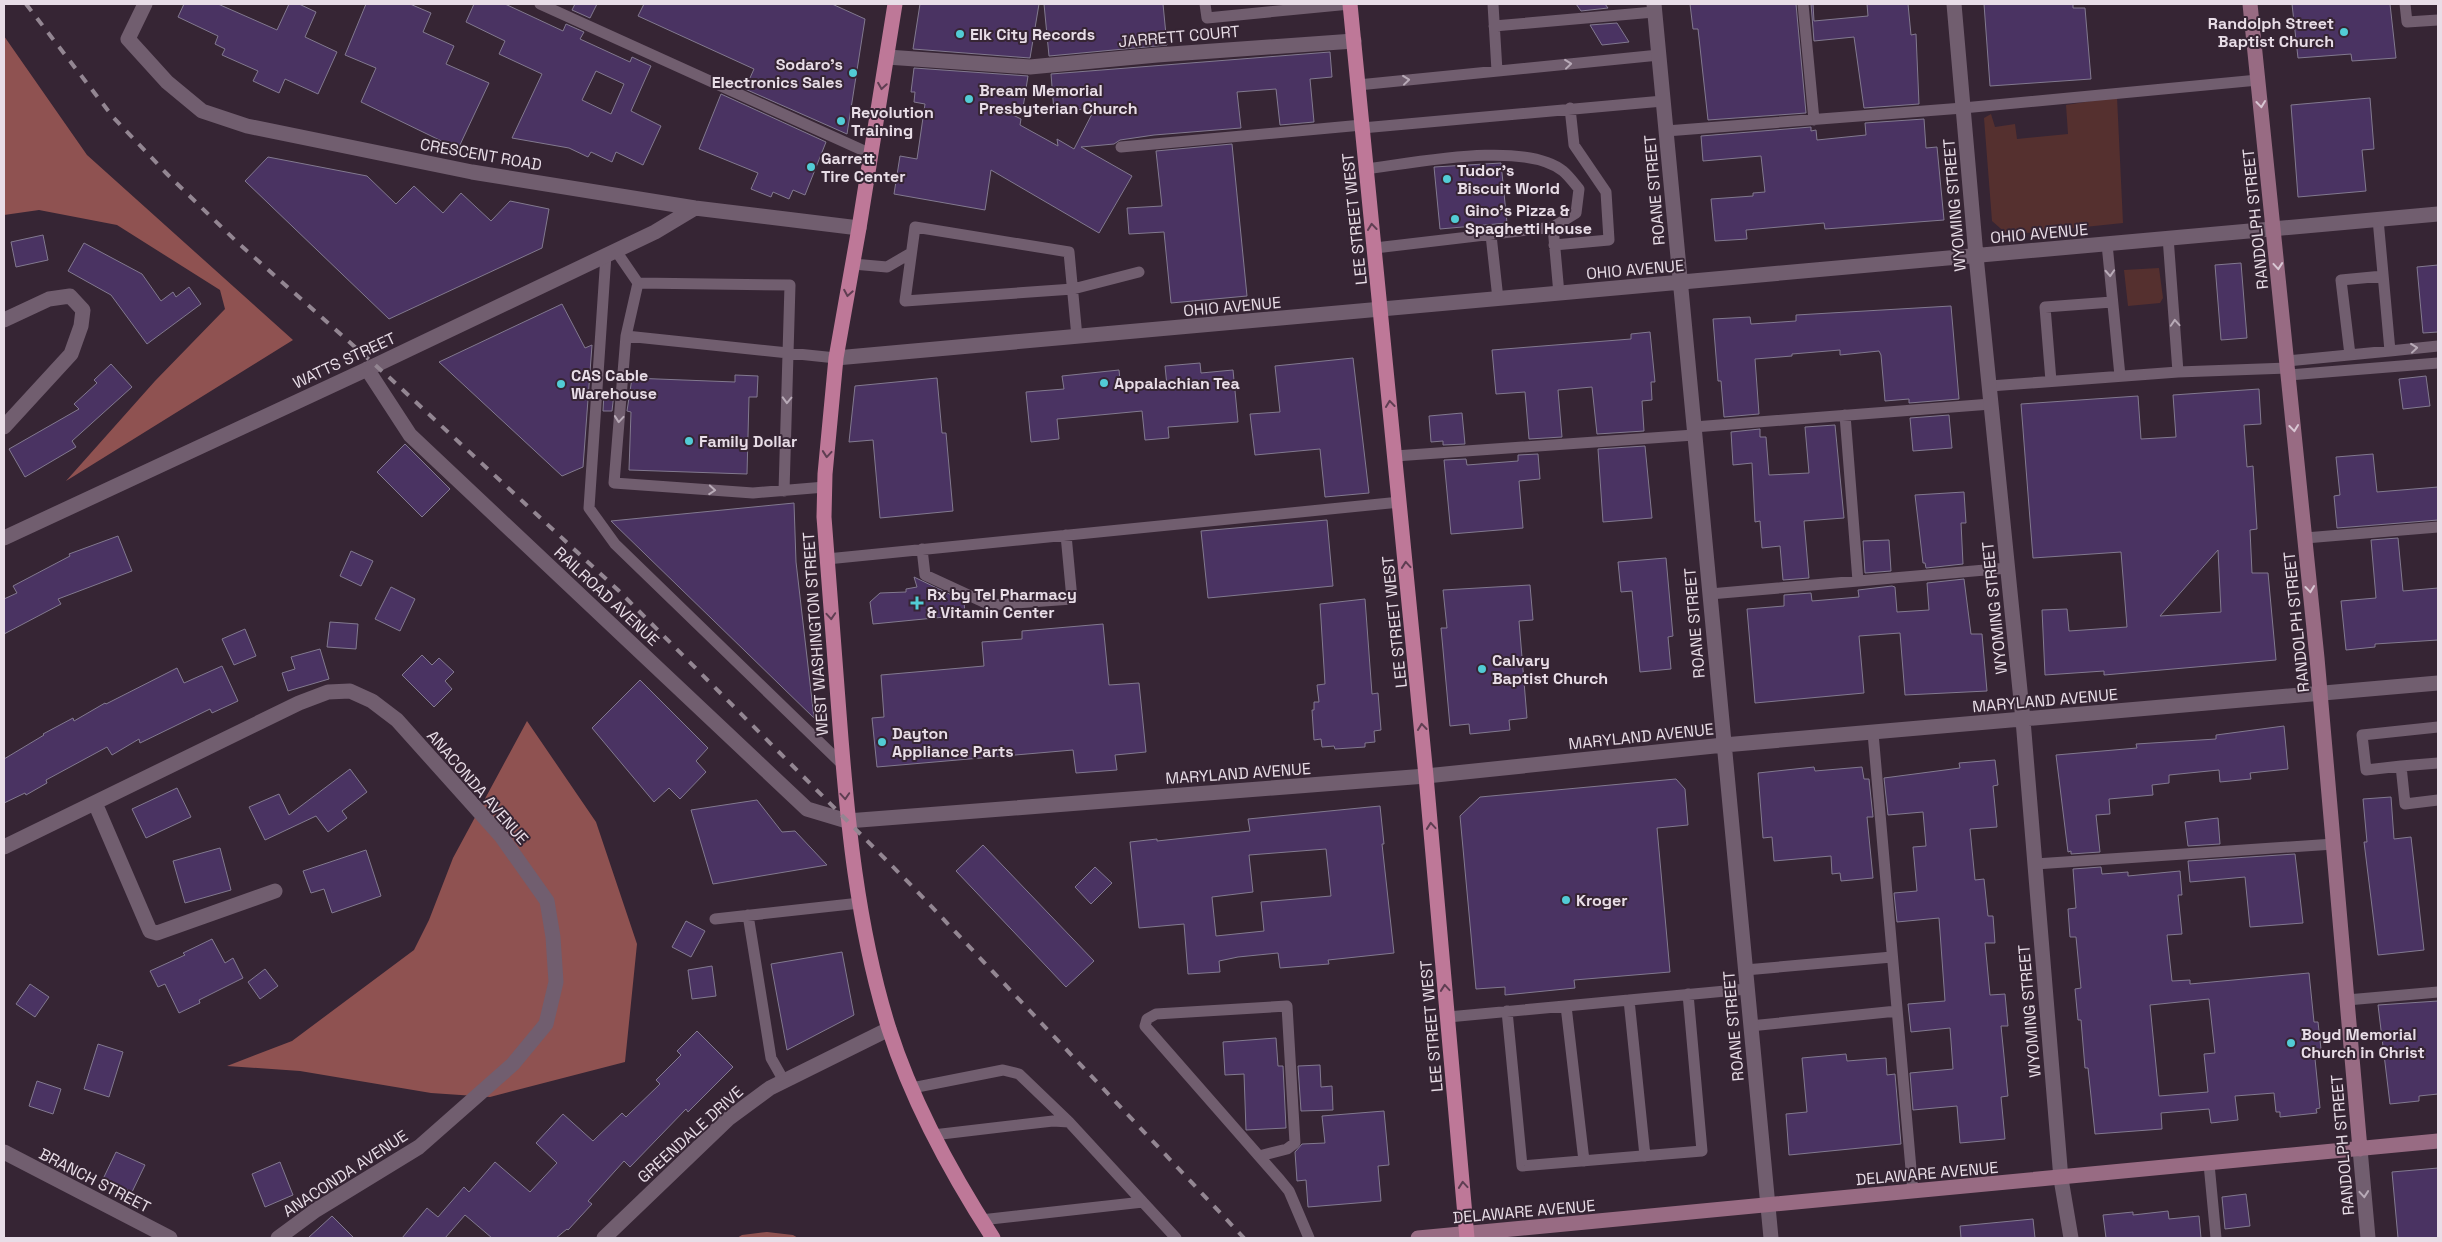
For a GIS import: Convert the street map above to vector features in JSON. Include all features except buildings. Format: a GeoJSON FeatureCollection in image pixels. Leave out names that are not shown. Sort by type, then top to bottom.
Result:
{"type":"FeatureCollection","features":[{"type":"Feature","properties":{"kind":"main road","name":"WEST WASHINGTON STREET"},"geometry":{"type":"LineString","coordinates":[[896,4],[860,228],[836,358],[825,487],[827,559],[847,821],[865,932],[889,1029],[933,1135],[959,1186],[993,1238]]}},
{"type":"Feature","properties":{"kind":"main road","name":"LEE STREET WEST"},"geometry":{"type":"LineString","coordinates":[[1350,4],[1400,502],[1467,1236]]}},
{"type":"Feature","properties":{"kind":"main road","name":"RANDOLPH STREET"},"geometry":{"type":"LineString","coordinates":[[2250,4],[2320,694],[2360,1150]]}},
{"type":"Feature","properties":{"kind":"main road","name":"DELAWARE AVENUE"},"geometry":{"type":"LineString","coordinates":[[1418,1238],[1467,1236],[2438,1141]]}},
{"type":"Feature","properties":{"kind":"street","name":"CRESCENT ROAD"},"geometry":{"type":"LineString","coordinates":[[145,4],[128,39],[167,82],[202,111],[247,126],[472,172],[695,208],[860,228]]}},
{"type":"Feature","properties":{"kind":"street","name":"WYOMING STREET"},"geometry":{"type":"LineString","coordinates":[[1954,4],[1976,256],[2023,720],[2060,1179],[2071,1238]]}},
{"type":"Feature","properties":{"kind":"street","name":"ROANE STREET"},"geometry":{"type":"LineString","coordinates":[[1654,8],[1770,1238]]}},
{"type":"Feature","properties":{"kind":"street","name":"JARRETT COURT"},"geometry":{"type":"LineString","coordinates":[[887,57],[1030,67],[1354,41]]}},
{"type":"Feature","properties":{"kind":"street","name":"WATTS STREET"},"geometry":{"type":"LineString","coordinates":[[4,538],[655,232],[695,208]]}},
{"type":"Feature","properties":{"kind":"street","name":"OHIO AVENUE"},"geometry":{"type":"LineString","coordinates":[[836,358],[2438,214]]}},
{"type":"Feature","properties":{"kind":"street"},"geometry":{"type":"LineString","coordinates":[[4,320],[49,299],[70,296],[83,310],[81,326],[71,354],[4,427]]}},
{"type":"Feature","properties":{"kind":"street","name":"RAILROAD AVENUE"},"geometry":{"type":"LineString","coordinates":[[367,368],[410,434],[741,747],[807,809],[847,821]]}},
{"type":"Feature","properties":{"kind":"street","name":"MARYLAND AVENUE"},"geometry":{"type":"LineString","coordinates":[[847,821],[1426,776],[1724,746],[2438,683]]}},
{"type":"Feature","properties":{"kind":"street","name":"ANACONDA AVENUE"},"geometry":{"type":"LineString","coordinates":[[4,847],[299,703],[328,692],[350,690],[372,701],[397,720],[502,836],[547,901],[553,937],[556,982],[546,1024],[513,1064],[419,1147],[316,1210],[278,1238]]}},
{"type":"Feature","properties":{"kind":"street"},"geometry":{"type":"LineString","coordinates":[[95,803],[150,931],[158,933],[275,891]]}},
{"type":"Feature","properties":{"kind":"street","name":"GREENDALE DRIVE"},"geometry":{"type":"LineString","coordinates":[[604,1238],[728,1119],[770,1088],[889,1029]]}},
{"type":"Feature","properties":{"kind":"street","name":"RANDOLPH STREET"},"geometry":{"type":"LineString","coordinates":[[2360,1150],[2368,1238]]}},
{"type":"Feature","properties":{"kind":"street","name":"BRANCH STREET"},"geometry":{"type":"LineString","coordinates":[[4,1152],[170,1238]]}},
{"type":"Feature","properties":{"kind":"lane"},"geometry":{"type":"LineString","coordinates":[[540,4],[871,154]]}},
{"type":"Feature","properties":{"kind":"lane"},"geometry":{"type":"LineString","coordinates":[[1205,4],[1207,18],[1350,4]]}},
{"type":"Feature","properties":{"kind":"lane"},"geometry":{"type":"LineString","coordinates":[[1493,4],[1497,71]]}},
{"type":"Feature","properties":{"kind":"lane"},"geometry":{"type":"LineString","coordinates":[[1803,4],[1814,120]]}},
{"type":"Feature","properties":{"kind":"lane"},"geometry":{"type":"LineString","coordinates":[[2405,4],[2407,22],[2438,20]]}},
{"type":"Feature","properties":{"kind":"lane"},"geometry":{"type":"LineString","coordinates":[[1494,26],[1654,8]]}},
{"type":"Feature","properties":{"kind":"lane"},"geometry":{"type":"LineString","coordinates":[[1358,85],[1659,55]]}},
{"type":"Feature","properties":{"kind":"lane"},"geometry":{"type":"LineString","coordinates":[[1666,132],[1963,108],[2258,80]]}},
{"type":"Feature","properties":{"kind":"lane"},"geometry":{"type":"LineString","coordinates":[[1121,147],[1663,101]]}},
{"type":"Feature","properties":{"kind":"lane"},"geometry":{"type":"LineString","coordinates":[[1554,245],[1609,240],[1606,192],[1574,145],[1570,108]]}},
{"type":"Feature","properties":{"kind":"lane"},"geometry":{"type":"LineString","coordinates":[[1366,169],[1495,154],[1529,156],[1562,170],[1579,188],[1576,213],[1553,227],[1374,248]]}},
{"type":"Feature","properties":{"kind":"lane"},"geometry":{"type":"LineString","coordinates":[[2378,219],[2390,350]]}},
{"type":"Feature","properties":{"kind":"lane"},"geometry":{"type":"LineString","coordinates":[[1078,337],[1073,289],[1069,252],[916,227],[905,301],[1073,289],[1139,272]]}},
{"type":"Feature","properties":{"kind":"lane"},"geometry":{"type":"LineString","coordinates":[[1553,227],[1558,294]]}},
{"type":"Feature","properties":{"kind":"lane"},"geometry":{"type":"LineString","coordinates":[[1491,235],[1498,299]]}},
{"type":"Feature","properties":{"kind":"lane"},"geometry":{"type":"LineString","coordinates":[[2168,238],[2178,372]]}},
{"type":"Feature","properties":{"kind":"lane"},"geometry":{"type":"LineString","coordinates":[[2107,244],[2120,376]]}},
{"type":"Feature","properties":{"kind":"lane"},"geometry":{"type":"LineString","coordinates":[[611,253],[638,283],[790,285],[784,491]]}},
{"type":"Feature","properties":{"kind":"lane"},"geometry":{"type":"LineString","coordinates":[[611,253],[589,508],[615,544],[843,765]]}},
{"type":"Feature","properties":{"kind":"lane"},"geometry":{"type":"LineString","coordinates":[[853,264],[887,267],[911,253]]}},
{"type":"Feature","properties":{"kind":"lane"},"geometry":{"type":"LineString","coordinates":[[2350,355],[2341,280],[2383,276]]}},
{"type":"Feature","properties":{"kind":"lane"},"geometry":{"type":"LineString","coordinates":[[638,283],[626,336],[614,483],[753,493],[825,487]]}},
{"type":"Feature","properties":{"kind":"lane"},"geometry":{"type":"LineString","coordinates":[[2051,381],[2045,307],[2112,302]]}},
{"type":"Feature","properties":{"kind":"lane"},"geometry":{"type":"LineString","coordinates":[[626,336],[836,358]]}},
{"type":"Feature","properties":{"kind":"lane"},"geometry":{"type":"LineString","coordinates":[[2288,368],[2350,355],[2438,346]]}},
{"type":"Feature","properties":{"kind":"lane"},"geometry":{"type":"LineString","coordinates":[[1990,386],[2178,372],[2438,363]]}},
{"type":"Feature","properties":{"kind":"lane"},"geometry":{"type":"LineString","coordinates":[[1395,456],[1694,431],[1844,415],[1991,404]]}},
{"type":"Feature","properties":{"kind":"lane"},"geometry":{"type":"LineString","coordinates":[[1844,415],[1858,581]]}},
{"type":"Feature","properties":{"kind":"lane"},"geometry":{"type":"LineString","coordinates":[[827,559],[1400,502]]}},
{"type":"Feature","properties":{"kind":"lane"},"geometry":{"type":"LineString","coordinates":[[2305,538],[2438,527]]}},
{"type":"Feature","properties":{"kind":"lane"},"geometry":{"type":"LineString","coordinates":[[922,550],[924,575],[990,605],[1072,599],[1066,535]]}},
{"type":"Feature","properties":{"kind":"lane"},"geometry":{"type":"LineString","coordinates":[[1710,594],[2008,568]]}},
{"type":"Feature","properties":{"kind":"lane"},"geometry":{"type":"LineString","coordinates":[[2438,726],[2362,735],[2366,770],[2438,763]]}},
{"type":"Feature","properties":{"kind":"lane"},"geometry":{"type":"LineString","coordinates":[[1873,733],[1913,1192]]}},
{"type":"Feature","properties":{"kind":"lane"},"geometry":{"type":"LineString","coordinates":[[2401,766],[2406,804],[2438,800]]}},
{"type":"Feature","properties":{"kind":"lane"},"geometry":{"type":"LineString","coordinates":[[2035,864],[2334,844]]}},
{"type":"Feature","properties":{"kind":"lane"},"geometry":{"type":"LineString","coordinates":[[715,920],[860,903]]}},
{"type":"Feature","properties":{"kind":"lane"},"geometry":{"type":"LineString","coordinates":[[748,915],[771,1058],[784,1081]]}},
{"type":"Feature","properties":{"kind":"lane"},"geometry":{"type":"LineString","coordinates":[[1745,970],[1892,958]]}},
{"type":"Feature","properties":{"kind":"lane"},"geometry":{"type":"LineString","coordinates":[[1448,1017],[1747,989]]}},
{"type":"Feature","properties":{"kind":"lane"},"geometry":{"type":"LineString","coordinates":[[2347,1000],[2438,992]]}},
{"type":"Feature","properties":{"kind":"lane"},"geometry":{"type":"LineString","coordinates":[[1507,1011],[1522,1166],[1702,1151],[1688,994]]}},
{"type":"Feature","properties":{"kind":"lane"},"geometry":{"type":"LineString","coordinates":[[1629,1000],[1645,1156]]}},
{"type":"Feature","properties":{"kind":"lane"},"geometry":{"type":"LineString","coordinates":[[1259,1156],[1287,1149],[1295,1143],[1287,1006],[1156,1014],[1147,1018],[1145,1026],[1289,1191],[1309,1238]]}},
{"type":"Feature","properties":{"kind":"lane"},"geometry":{"type":"LineString","coordinates":[[1566,1006],[1584,1161]]}},
{"type":"Feature","properties":{"kind":"lane"},"geometry":{"type":"LineString","coordinates":[[1750,1026],[1897,1011]]}},
{"type":"Feature","properties":{"kind":"lane"},"geometry":{"type":"LineString","coordinates":[[912,1088],[1003,1070],[1019,1074],[1069,1122],[1176,1238]]}},
{"type":"Feature","properties":{"kind":"lane"},"geometry":{"type":"LineString","coordinates":[[933,1135],[1053,1121],[1069,1122]]}},
{"type":"Feature","properties":{"kind":"lane"},"geometry":{"type":"LineString","coordinates":[[2209,1164],[2216,1238]]}},
{"type":"Feature","properties":{"kind":"lane"},"geometry":{"type":"LineString","coordinates":[[981,1220],[1143,1202]]}},
{"type":"Feature","properties":{"kind":"shaded area"},"geometry":{"type":"Polygon","coordinates":[[[4,36],[87,155],[293,340],[66,481],[155,381],[225,309],[220,290],[117,225],[39,210],[4,215],[4,36]]]}},
{"type":"Feature","properties":{"kind":"shaded area"},"geometry":{"type":"Polygon","coordinates":[[[2117,97],[2123,223],[2008,235],[1992,221],[1984,118],[1991,114],[1995,127],[2015,124],[2017,139],[2068,134],[2066,105],[2117,97]]]}},
{"type":"Feature","properties":{"kind":"shaded area"},"geometry":{"type":"Polygon","coordinates":[[[2159,268],[2163,298],[2160,303],[2128,306],[2124,270],[2159,268]]]}},
{"type":"Feature","properties":{"kind":"shaded area"},"geometry":{"type":"Polygon","coordinates":[[[527,721],[596,822],[637,944],[625,1062],[490,1097],[431,1093],[300,1071],[227,1066],[292,1041],[414,950],[429,920],[453,858],[527,721]]]}},
{"type":"Feature","properties":{"kind":"shaded area"},"geometry":{"type":"Polygon","coordinates":[[[767,1232],[793,1235],[798,1238],[737,1238],[742,1235],[767,1232]]]}},
{"type":"Feature","properties":{"kind":"railway"},"geometry":{"type":"LineString","coordinates":[[26,4],[113,117],[168,175],[237,242],[391,379],[619,591],[914,888],[1244,1238]]}},
{"type":"Feature","properties":{"kind":"place","name":"Randolph Street Baptist Church"},"geometry":{"type":"Point","coordinates":[2344,32]}},
{"type":"Feature","properties":{"kind":"place","name":"Elk City Records"},"geometry":{"type":"Point","coordinates":[960,34]}},
{"type":"Feature","properties":{"kind":"place","name":"Sodaro's Electronics Sales"},"geometry":{"type":"Point","coordinates":[853,73]}},
{"type":"Feature","properties":{"kind":"place","name":"Bream Memorial Presbyterian Church"},"geometry":{"type":"Point","coordinates":[969,99]}},
{"type":"Feature","properties":{"kind":"place","name":"Revolution Training"},"geometry":{"type":"Point","coordinates":[841,121]}},
{"type":"Feature","properties":{"kind":"place","name":"Garrett Tire Center"},"geometry":{"type":"Point","coordinates":[811,167]}},
{"type":"Feature","properties":{"kind":"place","name":"Tudor's Biscuit World"},"geometry":{"type":"Point","coordinates":[1447,179]}},
{"type":"Feature","properties":{"kind":"place","name":"Gino's Pizza & Spaghetti House"},"geometry":{"type":"Point","coordinates":[1455,219]}},
{"type":"Feature","properties":{"kind":"place","name":"Appalachian Tea"},"geometry":{"type":"Point","coordinates":[1104,383]}},
{"type":"Feature","properties":{"kind":"place","name":"CAS Cable Warehouse"},"geometry":{"type":"Point","coordinates":[561,384]}},
{"type":"Feature","properties":{"kind":"place","name":"Family Dollar"},"geometry":{"type":"Point","coordinates":[689,441]}},
{"type":"Feature","properties":{"kind":"place","name":"Rx by Tel Pharmacy & Vitamin Center"},"geometry":{"type":"Point","coordinates":[917,603]}},
{"type":"Feature","properties":{"kind":"place","name":"Calvary Baptist Church"},"geometry":{"type":"Point","coordinates":[1482,669]}},
{"type":"Feature","properties":{"kind":"place","name":"Dayton Appliance Parts"},"geometry":{"type":"Point","coordinates":[882,742]}},
{"type":"Feature","properties":{"kind":"place","name":"Kroger"},"geometry":{"type":"Point","coordinates":[1566,900]}},
{"type":"Feature","properties":{"kind":"place","name":"Boyd Memorial Church in Christ"},"geometry":{"type":"Point","coordinates":[2291,1043]}}]}
